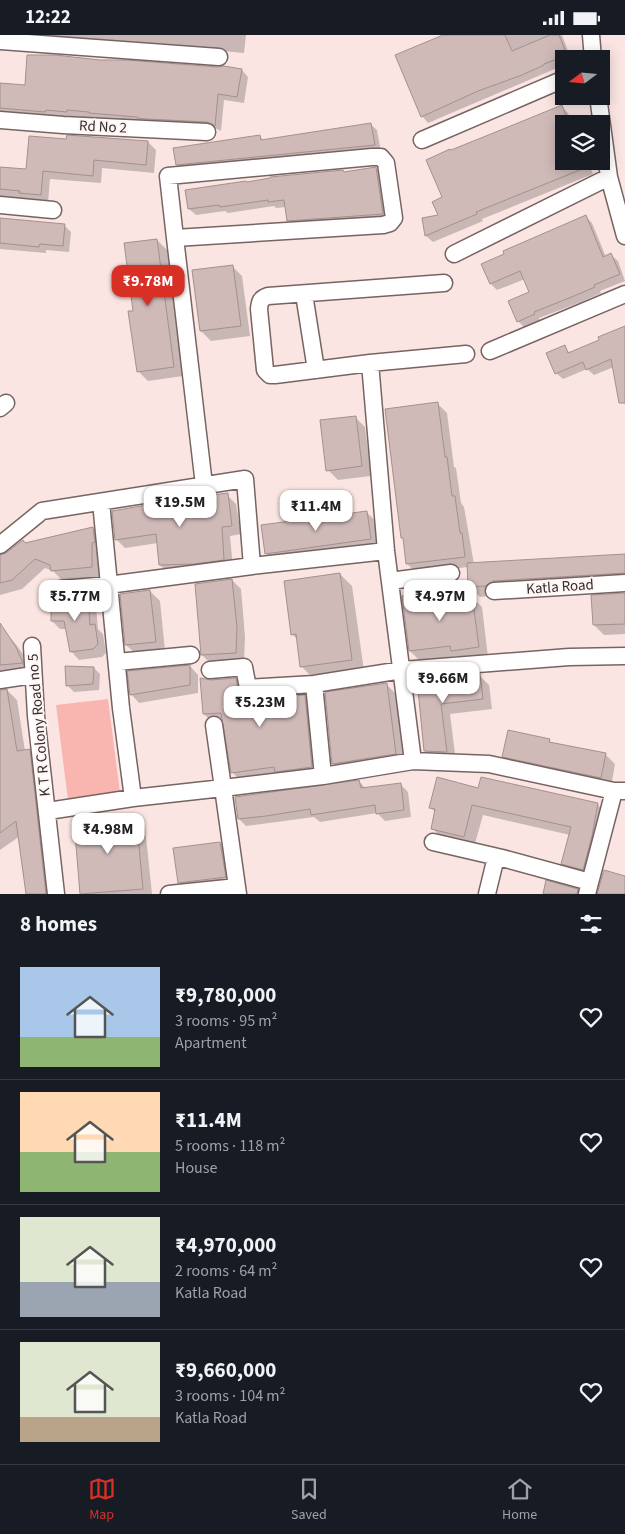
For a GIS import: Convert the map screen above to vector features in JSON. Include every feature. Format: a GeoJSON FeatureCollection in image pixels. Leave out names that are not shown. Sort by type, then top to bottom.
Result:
{"type":"FeatureCollection","features":[{"type":"Feature","properties":{"kind":"street"},"geometry":{"type":"LineString","coordinates":[[591,35],[592,50]]}},
{"type":"Feature","properties":{"kind":"street"},"geometry":{"type":"LineString","coordinates":[[0,41],[219,57]]}},
{"type":"Feature","properties":{"kind":"street"},"geometry":{"type":"LineString","coordinates":[[422,140],[555,83]]}},
{"type":"Feature","properties":{"kind":"street"},"geometry":{"type":"LineString","coordinates":[[599,105],[610,177],[625,236]]}},
{"type":"Feature","properties":{"kind":"street","name":"Rd No 2"},"geometry":{"type":"LineString","coordinates":[[0,120],[207,132]]}},
{"type":"Feature","properties":{"kind":"street"},"geometry":{"type":"LineString","coordinates":[[175,238],[383,225],[390,223],[394,218],[386,163],[381,157],[372,157],[168,176],[175,238],[204,485]]}},
{"type":"Feature","properties":{"kind":"street"},"geometry":{"type":"LineString","coordinates":[[454,254],[610,177]]}},
{"type":"Feature","properties":{"kind":"street"},"geometry":{"type":"LineString","coordinates":[[0,205],[53,210]]}},
{"type":"Feature","properties":{"kind":"street"},"geometry":{"type":"LineString","coordinates":[[444,283],[304,293],[262,298],[259,309],[265,370],[270,375],[275,375],[370,363],[466,354]]}},
{"type":"Feature","properties":{"kind":"street"},"geometry":{"type":"LineString","coordinates":[[304,293],[316,370]]}},
{"type":"Feature","properties":{"kind":"street"},"geometry":{"type":"LineString","coordinates":[[490,351],[625,295]]}},
{"type":"Feature","properties":{"kind":"street"},"geometry":{"type":"LineString","coordinates":[[370,363],[386,551],[413,761]]}},
{"type":"Feature","properties":{"kind":"street"},"geometry":{"type":"LineString","coordinates":[[0,545],[42,511],[245,479],[252,565]]}},
{"type":"Feature","properties":{"kind":"street"},"geometry":{"type":"LineString","coordinates":[[101,502],[108,585],[133,797]]}},
{"type":"Feature","properties":{"kind":"street"},"geometry":{"type":"LineString","coordinates":[[60,589],[108,585],[252,565],[386,551]]}},
{"type":"Feature","properties":{"kind":"street"},"geometry":{"type":"LineString","coordinates":[[390,581],[451,573]]}},
{"type":"Feature","properties":{"kind":"street","name":"Katla Road"},"geometry":{"type":"LineString","coordinates":[[494,591],[625,583]]}},
{"type":"Feature","properties":{"kind":"street","name":"K T R Colony Road no 5"},"geometry":{"type":"LineString","coordinates":[[32,646],[36,716],[56,894]]}},
{"type":"Feature","properties":{"kind":"street"},"geometry":{"type":"LineString","coordinates":[[117,662],[191,655]]}},
{"type":"Feature","properties":{"kind":"street"},"geometry":{"type":"LineString","coordinates":[[210,670],[244,667],[248,688],[314,684],[402,670],[569,657],[625,655]]}},
{"type":"Feature","properties":{"kind":"street"},"geometry":{"type":"LineString","coordinates":[[0,680],[33,675]]}},
{"type":"Feature","properties":{"kind":"street"},"geometry":{"type":"LineString","coordinates":[[314,684],[323,776]]}},
{"type":"Feature","properties":{"kind":"street"},"geometry":{"type":"LineString","coordinates":[[169,894],[237,890],[214,725]]}},
{"type":"Feature","properties":{"kind":"street"},"geometry":{"type":"LineString","coordinates":[[48,811],[133,797],[323,776],[413,761],[489,764],[620,791],[588,888],[496,857],[433,842]]}},
{"type":"Feature","properties":{"kind":"street"},"geometry":{"type":"LineString","coordinates":[[487,894],[496,857]]}},
{"type":"Feature","properties":{"kind":"shaded area"},"geometry":{"type":"Polygon","coordinates":[[[108,699],[120,793],[68,800],[56,705],[108,699]]]}},
{"type":"Feature","properties":{"kind":"building"},"geometry":{"type":"Polygon","coordinates":[[[443,35],[505,35],[512,51],[550,35],[559,35],[565,50],[555,50],[555,60],[544,65],[478,91],[421,117],[395,55],[443,35]]]}},
{"type":"Feature","properties":{"kind":"building"},"geometry":{"type":"Polygon","coordinates":[[[27,55],[55,55],[100,60],[224,66],[242,69],[237,97],[218,94],[215,126],[207,122],[147,119],[67,110],[67,112],[46,110],[45,112],[0,108],[0,83],[25,85],[27,55]]]}},
{"type":"Feature","properties":{"kind":"building"},"geometry":{"type":"Polygon","coordinates":[[[562,105],[566,115],[555,115],[555,170],[580,170],[476,212],[477,214],[425,236],[422,218],[438,215],[432,202],[442,197],[426,160],[562,105]]]}},
{"type":"Feature","properties":{"kind":"building"},"geometry":{"type":"Polygon","coordinates":[[[371,123],[375,145],[176,165],[173,148],[260,135],[261,140],[371,123]]]}},
{"type":"Feature","properties":{"kind":"building"},"geometry":{"type":"Polygon","coordinates":[[[67,135],[148,141],[146,165],[94,160],[93,176],[43,171],[41,195],[0,189],[0,167],[26,169],[29,136],[66,139],[67,135]]]}},
{"type":"Feature","properties":{"kind":"building"},"geometry":{"type":"Polygon","coordinates":[[[376,167],[383,214],[287,221],[284,200],[188,209],[185,190],[270,177],[343,170],[344,172],[376,167]]]}},
{"type":"Feature","properties":{"kind":"building"},"geometry":{"type":"Polygon","coordinates":[[[586,215],[603,257],[611,253],[620,274],[594,285],[595,287],[534,312],[535,314],[517,322],[508,301],[529,292],[520,271],[490,284],[481,264],[504,254],[503,251],[586,215]]]}},
{"type":"Feature","properties":{"kind":"building"},"geometry":{"type":"Polygon","coordinates":[[[0,218],[65,224],[63,246],[40,244],[39,247],[0,243],[0,218]]]}},
{"type":"Feature","properties":{"kind":"building"},"geometry":{"type":"Polygon","coordinates":[[[157,239],[174,367],[137,372],[128,311],[133,311],[124,243],[157,239]]]}},
{"type":"Feature","properties":{"kind":"building"},"geometry":{"type":"Polygon","coordinates":[[[233,265],[241,326],[200,331],[192,270],[233,265]]]}},
{"type":"Feature","properties":{"kind":"building"},"geometry":{"type":"Polygon","coordinates":[[[625,326],[625,403],[619,403],[611,359],[586,370],[583,362],[555,374],[546,353],[565,345],[568,353],[599,340],[598,337],[625,326]]]}},
{"type":"Feature","properties":{"kind":"building"},"geometry":{"type":"Polygon","coordinates":[[[438,402],[445,457],[447,457],[452,496],[455,496],[465,557],[406,564],[385,409],[438,402]]]}},
{"type":"Feature","properties":{"kind":"building"},"geometry":{"type":"Polygon","coordinates":[[[356,416],[362,466],[326,471],[320,420],[356,416]]]}},
{"type":"Feature","properties":{"kind":"building"},"geometry":{"type":"Polygon","coordinates":[[[228,493],[232,526],[222,527],[224,560],[194,564],[159,565],[156,534],[115,540],[112,511],[228,493]]]}},
{"type":"Feature","properties":{"kind":"building"},"geometry":{"type":"Polygon","coordinates":[[[367,511],[371,539],[265,554],[261,525],[367,511]]]}},
{"type":"Feature","properties":{"kind":"building"},"geometry":{"type":"Polygon","coordinates":[[[93,527],[95,542],[92,543],[92,567],[51,571],[50,565],[35,559],[12,580],[0,583],[0,555],[6,553],[23,540],[25,543],[93,527]]]}},
{"type":"Feature","properties":{"kind":"building"},"geometry":{"type":"Polygon","coordinates":[[[625,554],[625,573],[493,581],[485,586],[468,587],[467,563],[625,554]]]}},
{"type":"Feature","properties":{"kind":"building"},"geometry":{"type":"Polygon","coordinates":[[[340,573],[352,660],[300,667],[296,634],[291,635],[284,581],[340,573]]]}},
{"type":"Feature","properties":{"kind":"building"},"geometry":{"type":"Polygon","coordinates":[[[232,579],[237,627],[236,653],[201,655],[195,584],[232,579]]]}},
{"type":"Feature","properties":{"kind":"building"},"geometry":{"type":"Polygon","coordinates":[[[150,590],[156,642],[125,645],[120,594],[150,590]]]}},
{"type":"Feature","properties":{"kind":"building"},"geometry":{"type":"Polygon","coordinates":[[[436,591],[437,600],[472,596],[479,647],[451,651],[450,646],[409,651],[402,596],[436,591]]]}},
{"type":"Feature","properties":{"kind":"building"},"geometry":{"type":"Polygon","coordinates":[[[51,592],[55,598],[60,599],[88,597],[90,625],[95,624],[98,644],[93,649],[70,652],[64,621],[51,621],[51,592]]]}},
{"type":"Feature","properties":{"kind":"building"},"geometry":{"type":"Polygon","coordinates":[[[625,593],[625,624],[593,625],[591,595],[625,593]]]}},
{"type":"Feature","properties":{"kind":"building"},"geometry":{"type":"Polygon","coordinates":[[[0,623],[16,647],[23,663],[0,665],[0,623]]]}},
{"type":"Feature","properties":{"kind":"building"},"geometry":{"type":"Polygon","coordinates":[[[190,665],[190,685],[130,695],[127,671],[190,665]]]}},
{"type":"Feature","properties":{"kind":"building"},"geometry":{"type":"Polygon","coordinates":[[[65,666],[94,667],[93,684],[66,686],[65,666]]]}},
{"type":"Feature","properties":{"kind":"building"},"geometry":{"type":"Polygon","coordinates":[[[480,674],[483,699],[441,704],[447,752],[424,751],[417,679],[480,674]]]}},
{"type":"Feature","properties":{"kind":"building"},"geometry":{"type":"Polygon","coordinates":[[[200,678],[211,680],[236,678],[238,690],[244,697],[244,701],[305,695],[312,767],[275,772],[274,767],[231,773],[221,713],[203,714],[200,678]]]}},
{"type":"Feature","properties":{"kind":"building"},"geometry":{"type":"Polygon","coordinates":[[[387,683],[396,754],[332,764],[325,692],[387,683]]]}},
{"type":"Feature","properties":{"kind":"building"},"geometry":{"type":"Polygon","coordinates":[[[7,689],[17,751],[30,749],[46,894],[26,894],[16,821],[0,833],[0,690],[7,689]]]}},
{"type":"Feature","properties":{"kind":"building"},"geometry":{"type":"Polygon","coordinates":[[[508,730],[550,739],[549,742],[606,753],[601,778],[502,757],[508,730]]]}},
{"type":"Feature","properties":{"kind":"building"},"geometry":{"type":"Polygon","coordinates":[[[437,777],[478,788],[481,777],[598,803],[583,870],[561,864],[571,827],[472,805],[464,837],[431,829],[435,809],[429,808],[437,777]]]}},
{"type":"Feature","properties":{"kind":"building"},"geometry":{"type":"Polygon","coordinates":[[[359,780],[361,788],[401,783],[404,810],[376,814],[375,805],[311,815],[310,809],[238,819],[235,797],[359,780]]]}},
{"type":"Feature","properties":{"kind":"building"},"geometry":{"type":"Polygon","coordinates":[[[136,815],[143,889],[80,894],[74,821],[136,815]]]}},
{"type":"Feature","properties":{"kind":"building"},"geometry":{"type":"Polygon","coordinates":[[[220,842],[226,877],[178,883],[173,848],[220,842]]]}},
{"type":"Feature","properties":{"kind":"building"},"geometry":{"type":"Polygon","coordinates":[[[604,870],[625,876],[625,894],[597,894],[604,870]]]}},
{"type":"Feature","properties":{"kind":"building"},"geometry":{"type":"Polygon","coordinates":[[[546,880],[578,889],[577,894],[543,894],[546,880]]]}}]}
